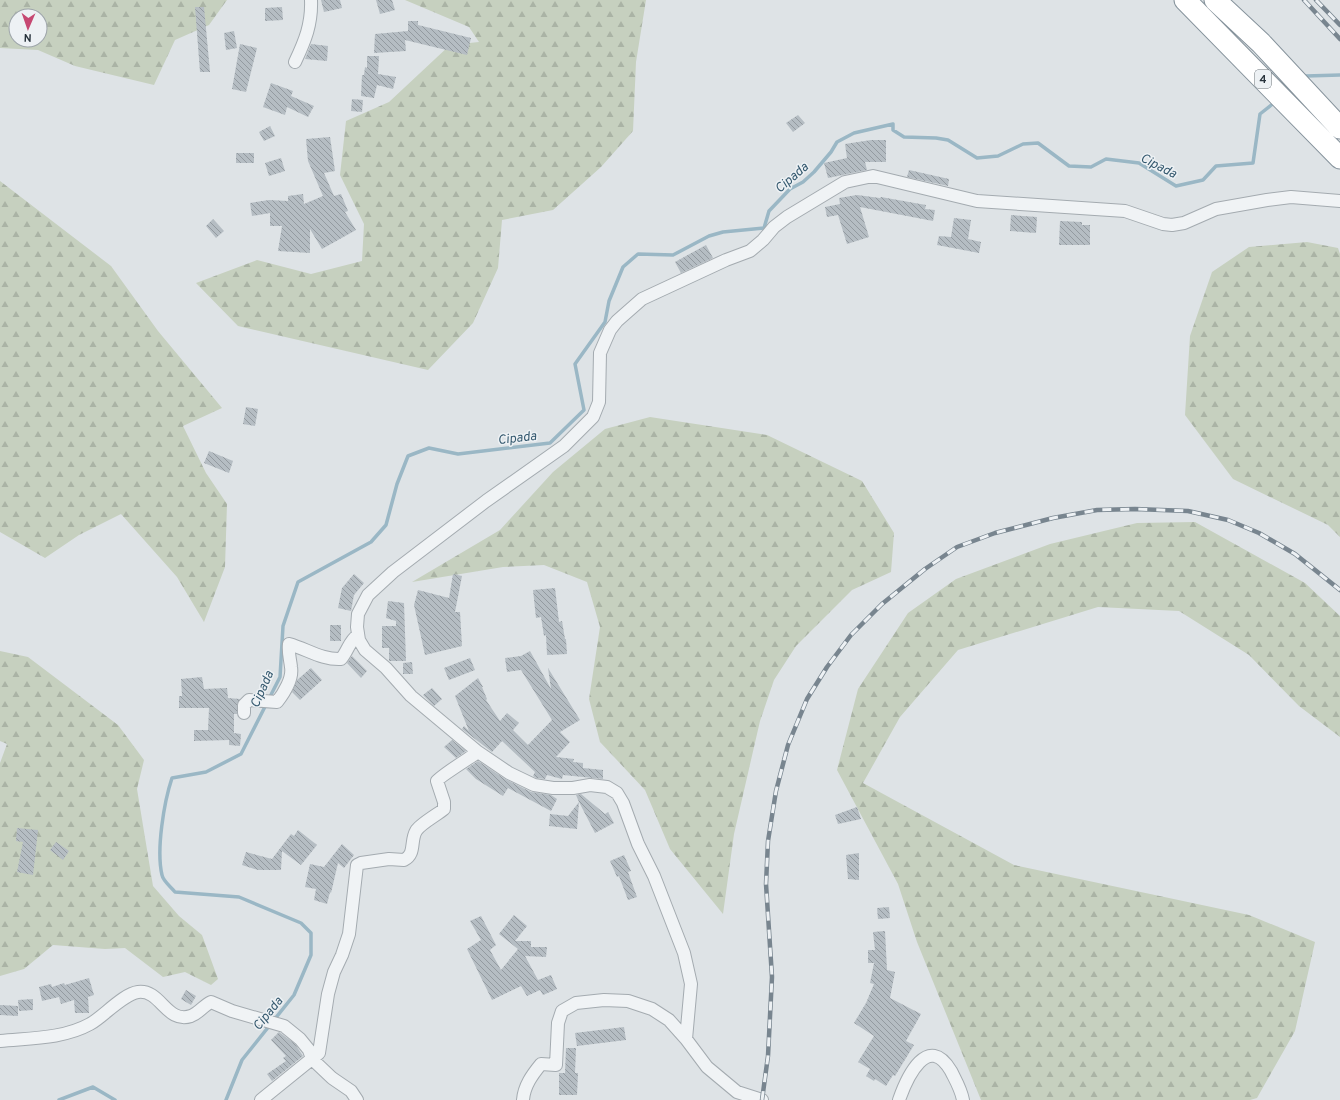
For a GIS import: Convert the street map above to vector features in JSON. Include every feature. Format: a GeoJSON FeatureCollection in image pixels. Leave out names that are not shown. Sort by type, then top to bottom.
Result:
{"type":"FeatureCollection","features":[{"type":"Feature","properties":{"kind":"highway","name":"4"},"geometry":{"type":"LineString","coordinates":[[1185,0],[1340,158]]}},
{"type":"Feature","properties":{"kind":"highway","name":"4"},"geometry":{"type":"LineString","coordinates":[[1215,0],[1261,43],[1340,128]]}},
{"type":"Feature","properties":{"kind":"street"},"geometry":{"type":"LineString","coordinates":[[295,62],[308,34],[312,14],[311,0]]}},
{"type":"Feature","properties":{"kind":"street"},"geometry":{"type":"LineString","coordinates":[[686,1039],[691,984],[684,953],[623,803],[617,793],[607,787],[590,785],[573,788],[552,788],[534,785],[509,773],[478,752],[411,696],[386,668],[365,650],[359,640],[358,635],[358,614],[368,595],[388,577],[486,501],[564,446],[593,417],[599,402],[600,353],[610,330],[617,321],[642,299],[726,260],[750,251],[763,240],[774,227],[787,217],[845,182],[873,176],[977,201],[1125,211],[1163,224],[1172,225],[1184,223],[1216,210],[1267,200],[1292,197],[1340,201]]}},
{"type":"Feature","properties":{"kind":"street"},"geometry":{"type":"LineString","coordinates":[[244,713],[244,706],[249,700],[276,702],[281,696],[291,675],[288,654],[289,644],[305,649],[316,655],[332,659],[341,659],[346,653],[351,640],[358,635]]}},
{"type":"Feature","properties":{"kind":"street"},"geometry":{"type":"LineString","coordinates":[[261,1100],[319,1053],[328,994],[334,972],[349,934],[358,865],[366,862],[404,860],[408,858],[411,854],[415,832],[444,808],[444,802],[437,781],[439,777],[457,767],[478,752]]}},
{"type":"Feature","properties":{"kind":"street"},"geometry":{"type":"LineString","coordinates":[[0,1041],[69,1033],[90,1024],[125,999],[138,992],[150,994],[173,1015],[181,1017],[191,1016],[211,1002],[284,1026],[300,1039],[309,1050],[312,1059],[332,1078],[351,1091],[357,1100]]}},
{"type":"Feature","properties":{"kind":"street"},"geometry":{"type":"LineString","coordinates":[[523,1100],[530,1078],[541,1064],[556,1065],[559,1017],[562,1011],[576,1003],[604,1000],[628,1000],[652,1009],[669,1020],[686,1039],[707,1067],[737,1092],[762,1100]]}},
{"type":"Feature","properties":{"kind":"street"},"geometry":{"type":"LineString","coordinates":[[899,1100],[915,1067],[925,1057],[934,1055],[941,1058],[946,1063],[961,1088],[963,1100]]}},
{"type":"Feature","properties":{"kind":"green space"},"geometry":{"type":"Polygon","coordinates":[[[0,0],[227,0],[209,25],[175,40],[154,85],[75,66],[38,50],[0,48],[0,0]]]}},
{"type":"Feature","properties":{"kind":"green space"},"geometry":{"type":"Polygon","coordinates":[[[405,0],[646,0],[636,62],[633,131],[601,167],[553,210],[502,220],[498,268],[473,323],[428,370],[238,326],[196,283],[257,260],[311,274],[362,261],[364,224],[340,175],[346,121],[389,102],[450,45],[479,42],[469,27],[405,0]]]}},
{"type":"Feature","properties":{"kind":"green space"},"geometry":{"type":"Polygon","coordinates":[[[0,181],[111,266],[158,331],[222,408],[183,426],[206,473],[227,504],[225,567],[204,622],[177,577],[121,514],[79,535],[45,558],[0,532],[0,181]]]}},
{"type":"Feature","properties":{"kind":"green space"},"geometry":{"type":"Polygon","coordinates":[[[1307,242],[1338,248],[1340,254],[1340,537],[1328,525],[1233,479],[1185,415],[1190,336],[1212,272],[1249,247],[1307,242]]]}},
{"type":"Feature","properties":{"kind":"green space"},"geometry":{"type":"Polygon","coordinates":[[[650,417],[767,435],[862,481],[894,533],[891,572],[852,590],[796,646],[774,680],[760,721],[734,834],[723,914],[670,849],[645,790],[600,742],[589,699],[600,627],[587,582],[544,565],[503,567],[412,582],[500,530],[553,472],[605,429],[650,417]]]}},
{"type":"Feature","properties":{"kind":"green space"},"geometry":{"type":"Polygon","coordinates":[[[1195,522],[1305,583],[1340,616],[1340,737],[1299,706],[1249,655],[1179,611],[1098,607],[958,650],[900,717],[863,783],[1014,865],[1249,915],[1315,942],[1295,1031],[1257,1098],[1250,1100],[981,1100],[917,942],[898,884],[837,770],[858,689],[908,613],[956,579],[1050,544],[1137,523],[1195,522]]]}},
{"type":"Feature","properties":{"kind":"green space"},"geometry":{"type":"Polygon","coordinates":[[[0,651],[28,657],[118,725],[144,760],[137,789],[153,886],[179,916],[202,935],[218,979],[211,985],[185,972],[163,977],[125,948],[105,949],[53,945],[24,969],[0,976],[0,763],[7,744],[0,741],[0,651]]]}},
{"type":"Feature","properties":{"kind":"building"},"geometry":{"type":"Polygon","coordinates":[[[321,0],[340,0],[342,8],[324,12],[321,0]]]}},
{"type":"Feature","properties":{"kind":"building"},"geometry":{"type":"Polygon","coordinates":[[[376,0],[392,0],[395,10],[380,14],[376,0]]]}},
{"type":"Feature","properties":{"kind":"building"},"geometry":{"type":"Polygon","coordinates":[[[195,7],[204,7],[210,72],[200,72],[195,7]]]}},
{"type":"Feature","properties":{"kind":"building"},"geometry":{"type":"Polygon","coordinates":[[[282,7],[283,20],[265,21],[265,8],[282,7]]]}},
{"type":"Feature","properties":{"kind":"building"},"geometry":{"type":"Polygon","coordinates":[[[408,21],[418,21],[418,25],[471,38],[467,55],[405,40],[406,51],[374,53],[375,34],[408,31],[408,21]]]}},
{"type":"Feature","properties":{"kind":"building"},"geometry":{"type":"Polygon","coordinates":[[[234,31],[237,48],[226,50],[224,33],[234,31]]]}},
{"type":"Feature","properties":{"kind":"building"},"geometry":{"type":"Polygon","coordinates":[[[240,44],[257,48],[246,92],[232,89],[240,44]]]}},
{"type":"Feature","properties":{"kind":"building"},"geometry":{"type":"Polygon","coordinates":[[[311,44],[328,46],[327,61],[305,59],[311,44]]]}},
{"type":"Feature","properties":{"kind":"building"},"geometry":{"type":"Polygon","coordinates":[[[367,56],[379,56],[378,74],[396,77],[393,89],[377,85],[374,98],[361,96],[362,75],[364,75],[365,67],[367,68],[367,56]]]}},
{"type":"Feature","properties":{"kind":"building"},"geometry":{"type":"Polygon","coordinates":[[[271,83],[293,91],[291,96],[314,106],[308,117],[287,107],[285,115],[263,107],[271,83]]]}},
{"type":"Feature","properties":{"kind":"building"},"geometry":{"type":"Polygon","coordinates":[[[352,99],[363,100],[362,112],[351,111],[352,99]]]}},
{"type":"Feature","properties":{"kind":"building"},"geometry":{"type":"Polygon","coordinates":[[[798,115],[805,123],[793,132],[786,123],[798,115]]]}},
{"type":"Feature","properties":{"kind":"building"},"geometry":{"type":"Polygon","coordinates":[[[270,126],[275,136],[264,141],[259,132],[270,126]]]}},
{"type":"Feature","properties":{"kind":"building"},"geometry":{"type":"Polygon","coordinates":[[[330,137],[335,171],[324,173],[334,196],[341,194],[348,211],[345,212],[356,230],[322,249],[310,229],[310,253],[278,251],[282,226],[270,226],[270,213],[252,216],[250,203],[269,200],[288,201],[288,196],[303,194],[304,204],[323,196],[308,161],[306,139],[330,137]]]}},
{"type":"Feature","properties":{"kind":"building"},"geometry":{"type":"Polygon","coordinates":[[[871,140],[886,140],[886,162],[865,162],[867,170],[828,178],[824,163],[847,158],[845,144],[871,140]]]}},
{"type":"Feature","properties":{"kind":"building"},"geometry":{"type":"Polygon","coordinates":[[[236,153],[254,153],[254,163],[236,163],[236,153]]]}},
{"type":"Feature","properties":{"kind":"building"},"geometry":{"type":"Polygon","coordinates":[[[281,158],[285,171],[269,176],[265,163],[281,158]]]}},
{"type":"Feature","properties":{"kind":"building"},"geometry":{"type":"Polygon","coordinates":[[[909,170],[949,179],[948,186],[907,177],[909,170]]]}},
{"type":"Feature","properties":{"kind":"building"},"geometry":{"type":"Polygon","coordinates":[[[857,195],[881,197],[926,205],[925,209],[935,210],[933,221],[860,207],[869,237],[847,244],[838,215],[827,217],[825,207],[840,204],[839,198],[857,195]]]}},
{"type":"Feature","properties":{"kind":"building"},"geometry":{"type":"Polygon","coordinates":[[[1011,215],[1037,217],[1036,233],[1010,231],[1011,215]]]}},
{"type":"Feature","properties":{"kind":"building"},"geometry":{"type":"Polygon","coordinates":[[[954,218],[971,220],[968,239],[981,242],[979,253],[937,245],[939,236],[951,237],[954,218]]]}},
{"type":"Feature","properties":{"kind":"building"},"geometry":{"type":"Polygon","coordinates":[[[213,219],[224,231],[216,238],[206,226],[213,219]]]}},
{"type":"Feature","properties":{"kind":"building"},"geometry":{"type":"Polygon","coordinates":[[[1060,221],[1082,222],[1082,225],[1090,225],[1090,245],[1059,245],[1060,221]]]}},
{"type":"Feature","properties":{"kind":"building"},"geometry":{"type":"Polygon","coordinates":[[[706,245],[713,258],[681,273],[675,262],[706,245]]]}},
{"type":"Feature","properties":{"kind":"building"},"geometry":{"type":"Polygon","coordinates":[[[246,407],[258,409],[255,426],[243,424],[246,407]]]}},
{"type":"Feature","properties":{"kind":"building"},"geometry":{"type":"Polygon","coordinates":[[[209,451],[233,461],[229,473],[204,463],[209,451]]]}},
{"type":"Feature","properties":{"kind":"building"},"geometry":{"type":"Polygon","coordinates":[[[354,574],[364,583],[354,595],[351,611],[338,608],[342,588],[354,574]]]}},
{"type":"Feature","properties":{"kind":"building"},"geometry":{"type":"Polygon","coordinates":[[[453,574],[462,576],[455,612],[460,612],[462,646],[425,655],[414,605],[418,590],[449,598],[453,574]]]}},
{"type":"Feature","properties":{"kind":"building"},"geometry":{"type":"Polygon","coordinates":[[[555,588],[559,622],[562,621],[566,639],[567,654],[547,655],[546,635],[544,636],[541,617],[536,618],[533,590],[555,588]]]}},
{"type":"Feature","properties":{"kind":"building"},"geometry":{"type":"Polygon","coordinates":[[[388,601],[404,603],[406,661],[389,661],[389,648],[382,648],[382,626],[396,626],[396,621],[386,618],[388,601]]]}},
{"type":"Feature","properties":{"kind":"building"},"geometry":{"type":"Polygon","coordinates":[[[330,625],[341,625],[341,641],[330,641],[330,625]]]}},
{"type":"Feature","properties":{"kind":"building"},"geometry":{"type":"Polygon","coordinates":[[[530,651],[551,689],[548,668],[580,720],[560,732],[570,742],[556,757],[574,759],[573,762],[583,763],[583,768],[603,770],[603,779],[563,775],[562,779],[547,775],[545,779],[536,778],[533,776],[535,772],[502,741],[492,752],[462,729],[464,726],[469,731],[455,696],[478,678],[483,687],[486,700],[500,721],[507,713],[519,723],[513,730],[528,745],[552,720],[521,670],[507,672],[505,658],[521,656],[530,651]]]}},
{"type":"Feature","properties":{"kind":"building"},"geometry":{"type":"Polygon","coordinates":[[[352,656],[367,671],[361,678],[347,663],[352,656]]]}},
{"type":"Feature","properties":{"kind":"building"},"geometry":{"type":"Polygon","coordinates":[[[470,658],[475,670],[449,680],[444,668],[470,658]]]}},
{"type":"Feature","properties":{"kind":"building"},"geometry":{"type":"Polygon","coordinates":[[[412,662],[413,674],[403,674],[403,663],[412,662]]]}},
{"type":"Feature","properties":{"kind":"building"},"geometry":{"type":"Polygon","coordinates":[[[311,668],[322,680],[300,700],[292,692],[297,680],[311,668]]]}},
{"type":"Feature","properties":{"kind":"building"},"geometry":{"type":"Polygon","coordinates":[[[202,677],[204,689],[227,688],[228,698],[240,699],[237,705],[237,714],[234,714],[234,733],[241,734],[240,746],[229,745],[229,740],[194,741],[194,730],[208,730],[209,708],[179,708],[179,696],[182,696],[181,679],[202,677]]]}},
{"type":"Feature","properties":{"kind":"building"},"geometry":{"type":"Polygon","coordinates":[[[432,688],[442,699],[434,706],[423,695],[432,688]]]}},
{"type":"Feature","properties":{"kind":"building"},"geometry":{"type":"Polygon","coordinates":[[[452,740],[466,751],[456,758],[444,747],[452,740]]]}},
{"type":"Feature","properties":{"kind":"building"},"geometry":{"type":"Polygon","coordinates":[[[478,761],[505,779],[531,792],[551,795],[557,799],[551,811],[508,788],[503,796],[476,779],[466,769],[478,761]]]}},
{"type":"Feature","properties":{"kind":"building"},"geometry":{"type":"Polygon","coordinates":[[[581,794],[605,814],[608,812],[614,823],[595,833],[576,795],[581,794]]]}},
{"type":"Feature","properties":{"kind":"building"},"geometry":{"type":"Polygon","coordinates":[[[579,802],[577,829],[549,826],[550,814],[568,816],[579,802]]]}},
{"type":"Feature","properties":{"kind":"building"},"geometry":{"type":"Polygon","coordinates":[[[857,807],[861,819],[838,824],[835,815],[857,807]]]}},
{"type":"Feature","properties":{"kind":"building"},"geometry":{"type":"Polygon","coordinates":[[[17,828],[38,830],[33,875],[17,872],[23,842],[16,841],[17,828]]]}},
{"type":"Feature","properties":{"kind":"building"},"geometry":{"type":"Polygon","coordinates":[[[298,830],[317,845],[301,865],[282,851],[281,870],[258,870],[242,865],[246,852],[272,859],[291,834],[294,836],[298,830]]]}},
{"type":"Feature","properties":{"kind":"building"},"geometry":{"type":"Polygon","coordinates":[[[56,842],[69,851],[63,860],[50,850],[56,842]]]}},
{"type":"Feature","properties":{"kind":"building"},"geometry":{"type":"Polygon","coordinates":[[[342,844],[354,855],[344,868],[338,863],[327,904],[314,900],[316,889],[305,887],[310,864],[324,867],[342,844]]]}},
{"type":"Feature","properties":{"kind":"building"},"geometry":{"type":"Polygon","coordinates":[[[859,853],[859,880],[848,879],[846,855],[859,853]]]}},
{"type":"Feature","properties":{"kind":"building"},"geometry":{"type":"Polygon","coordinates":[[[624,855],[631,871],[628,872],[637,897],[628,900],[619,876],[617,877],[610,861],[624,855]]]}},
{"type":"Feature","properties":{"kind":"building"},"geometry":{"type":"Polygon","coordinates":[[[889,907],[890,918],[878,919],[877,908],[889,907]]]}},
{"type":"Feature","properties":{"kind":"building"},"geometry":{"type":"Polygon","coordinates":[[[514,915],[527,926],[515,941],[531,941],[531,947],[547,947],[546,957],[525,956],[538,980],[551,975],[557,989],[543,995],[540,990],[527,996],[521,986],[492,1000],[467,949],[481,940],[470,921],[481,916],[496,945],[490,950],[501,970],[518,949],[499,934],[514,915]]]}},
{"type":"Feature","properties":{"kind":"building"},"geometry":{"type":"Polygon","coordinates":[[[885,931],[887,970],[895,972],[890,998],[921,1014],[906,1041],[914,1045],[895,1076],[893,1075],[886,1086],[875,1079],[874,1081],[866,1076],[870,1069],[858,1062],[874,1036],[854,1023],[866,1003],[874,984],[870,983],[874,963],[868,963],[868,950],[875,950],[873,932],[885,931]]]}},
{"type":"Feature","properties":{"kind":"building"},"geometry":{"type":"Polygon","coordinates":[[[89,978],[94,995],[88,997],[89,1013],[75,1013],[74,1000],[61,1004],[59,997],[42,1001],[39,987],[51,984],[52,987],[64,983],[65,985],[89,978]]]}},
{"type":"Feature","properties":{"kind":"building"},"geometry":{"type":"Polygon","coordinates":[[[186,990],[196,996],[191,1005],[181,999],[186,990]]]}},
{"type":"Feature","properties":{"kind":"building"},"geometry":{"type":"Polygon","coordinates":[[[33,999],[33,1010],[19,1011],[18,1000],[33,999]]]}},
{"type":"Feature","properties":{"kind":"building"},"geometry":{"type":"Polygon","coordinates":[[[0,1005],[18,1006],[18,1016],[0,1015],[0,1005]]]}},
{"type":"Feature","properties":{"kind":"building"},"geometry":{"type":"Polygon","coordinates":[[[624,1027],[626,1040],[577,1046],[575,1033],[624,1027]]]}},
{"type":"Feature","properties":{"kind":"building"},"geometry":{"type":"Polygon","coordinates":[[[279,1032],[295,1044],[303,1056],[272,1081],[267,1074],[286,1061],[283,1058],[286,1056],[271,1040],[279,1032]]]}},
{"type":"Feature","properties":{"kind":"building"},"geometry":{"type":"Polygon","coordinates":[[[566,1048],[576,1048],[575,1073],[578,1073],[577,1095],[559,1095],[559,1073],[565,1073],[566,1048]]]}},
{"type":"Feature","properties":{"kind":"waterway","name":"Cipada"},"geometry":{"type":"LineString","coordinates":[[1303,79],[1306,76],[1340,75]]}},
{"type":"Feature","properties":{"kind":"waterway","name":"Cipada"},"geometry":{"type":"LineString","coordinates":[[226,1100],[242,1060],[294,995],[311,955],[311,933],[301,923],[239,897],[175,892],[165,882],[160,865],[160,840],[169,788],[172,778],[206,772],[241,754],[280,677],[283,626],[298,582],[371,542],[386,525],[397,484],[408,456],[429,448],[458,454],[550,443],[584,410],[575,364],[605,322],[609,301],[623,267],[638,254],[673,255],[709,236],[723,232],[764,228],[769,211],[790,189],[803,182],[814,172],[831,152],[837,142],[854,133],[893,124],[893,130],[904,137],[948,140],[977,158],[998,156],[1023,144],[1038,143],[1069,166],[1091,167],[1106,159],[1139,163],[1176,186],[1203,180],[1216,166],[1253,163],[1260,114],[1275,102]]}},
{"type":"Feature","properties":{"kind":"waterway","name":"Cipada"},"geometry":{"type":"LineString","coordinates":[[59,1100],[93,1087],[115,1100]]}},
{"type":"Feature","properties":{"kind":"railway"},"geometry":{"type":"LineString","coordinates":[[1304,0],[1340,39]]}},
{"type":"Feature","properties":{"kind":"railway"},"geometry":{"type":"LineString","coordinates":[[1316,0],[1340,25]]}},
{"type":"Feature","properties":{"kind":"railway"},"geometry":{"type":"LineString","coordinates":[[762,1100],[768,1056],[772,977],[766,884],[768,841],[776,791],[788,745],[807,699],[827,667],[851,635],[882,604],[925,569],[957,547],[995,533],[1053,518],[1097,510],[1135,509],[1188,511],[1228,520],[1259,533],[1295,554],[1340,590]]}}]}
